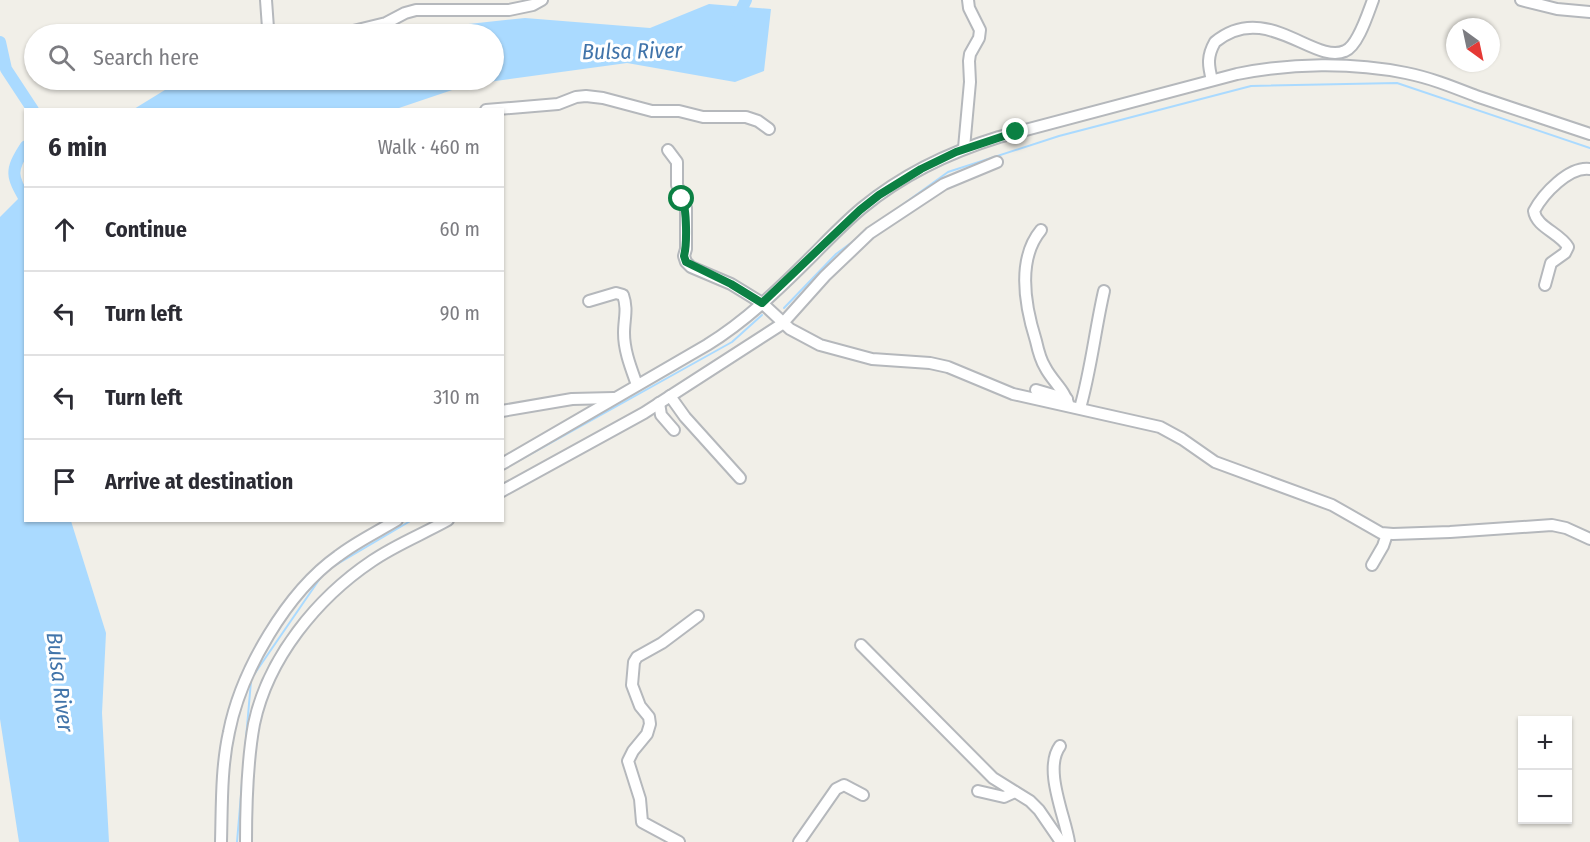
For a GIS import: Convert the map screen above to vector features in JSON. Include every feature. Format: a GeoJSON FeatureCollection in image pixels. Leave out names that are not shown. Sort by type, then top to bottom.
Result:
{"type":"FeatureCollection","features":[{"type":"Feature","properties":{"kind":"street"},"geometry":{"type":"LineString","coordinates":[[266,0],[268,24]]}},
{"type":"Feature","properties":{"kind":"street"},"geometry":{"type":"LineString","coordinates":[[382,24],[416,10],[509,10],[533,5],[543,0]]}},
{"type":"Feature","properties":{"kind":"street"},"geometry":{"type":"LineString","coordinates":[[964,148],[970,82],[969,61],[980,30],[968,0]]}},
{"type":"Feature","properties":{"kind":"street"},"geometry":{"type":"LineString","coordinates":[[1305,33],[1328,50],[1336,53],[1344,52],[1355,43],[1373,0]]}},
{"type":"Feature","properties":{"kind":"street"},"geometry":{"type":"LineString","coordinates":[[1521,0],[1557,9],[1590,12]]}},
{"type":"Feature","properties":{"kind":"street"},"geometry":{"type":"LineString","coordinates":[[1212,80],[1207,62],[1210,52],[1225,28],[1237,18]]}},
{"type":"Feature","properties":{"kind":"street"},"geometry":{"type":"LineString","coordinates":[[504,463],[720,338],[762,303],[866,205],[921,169],[964,148],[999,137],[1130,104],[1212,80],[1272,68],[1313,66],[1379,69],[1428,78],[1590,134]]}},
{"type":"Feature","properties":{"kind":"street"},"geometry":{"type":"LineString","coordinates":[[504,108],[558,104],[586,96],[603,98],[652,111],[679,111],[703,117],[746,117],[758,121],[769,129]]}},
{"type":"Feature","properties":{"kind":"street"},"geometry":{"type":"LineString","coordinates":[[668,150],[676,162],[677,184],[686,208],[684,256],[686,262],[731,284],[762,303],[782,324],[797,334],[820,345],[853,355],[948,367],[1013,394],[1068,403]]}},
{"type":"Feature","properties":{"kind":"street"},"geometry":{"type":"LineString","coordinates":[[504,490],[659,403],[782,324],[832,268],[884,223],[945,184],[997,162]]}},
{"type":"Feature","properties":{"kind":"street"},"geometry":{"type":"LineString","coordinates":[[1545,285],[1551,263],[1565,254],[1568,247],[1564,241],[1537,220],[1534,211],[1559,181],[1580,169],[1590,169]]}},
{"type":"Feature","properties":{"kind":"street"},"geometry":{"type":"LineString","coordinates":[[1041,230],[1030,250],[1024,284],[1026,300],[1031,327],[1044,366],[1068,403]]}},
{"type":"Feature","properties":{"kind":"street"},"geometry":{"type":"LineString","coordinates":[[1080,408],[1087,386],[1104,291]]}},
{"type":"Feature","properties":{"kind":"street"},"geometry":{"type":"LineString","coordinates":[[590,301],[616,293],[623,295],[627,305],[624,334],[626,347],[637,385]]}},
{"type":"Feature","properties":{"kind":"street"},"geometry":{"type":"LineString","coordinates":[[1036,390],[1080,408],[1160,428],[1215,462],[1316,498],[1376,531],[1387,534],[1552,525],[1566,528],[1590,540]]}},
{"type":"Feature","properties":{"kind":"street"},"geometry":{"type":"LineString","coordinates":[[670,396],[680,412],[740,478]]}},
{"type":"Feature","properties":{"kind":"street"},"geometry":{"type":"LineString","coordinates":[[504,411],[572,399],[614,398]]}},
{"type":"Feature","properties":{"kind":"street"},"geometry":{"type":"LineString","coordinates":[[659,403],[661,415],[674,430]]}},
{"type":"Feature","properties":{"kind":"street"},"geometry":{"type":"LineString","coordinates":[[221,842],[224,773],[229,731],[245,683],[262,647],[294,598],[321,570],[337,556],[393,522]]}},
{"type":"Feature","properties":{"kind":"street"},"geometry":{"type":"LineString","coordinates":[[246,842],[246,805],[254,725],[262,695],[288,646],[319,607],[356,573],[374,560],[444,522]]}},
{"type":"Feature","properties":{"kind":"street"},"geometry":{"type":"LineString","coordinates":[[1372,565],[1387,534]]}},
{"type":"Feature","properties":{"kind":"street"},"geometry":{"type":"LineString","coordinates":[[679,842],[642,820],[640,799],[628,760],[647,734],[650,724],[649,717],[640,706],[632,685],[632,674],[637,657],[662,643],[698,616]]}},
{"type":"Feature","properties":{"kind":"street"},"geometry":{"type":"LineString","coordinates":[[861,645],[983,769],[1040,810],[1061,842]]}},
{"type":"Feature","properties":{"kind":"street"},"geometry":{"type":"LineString","coordinates":[[1060,746],[1055,753],[1054,760],[1056,789],[1069,842]]}},
{"type":"Feature","properties":{"kind":"street"},"geometry":{"type":"LineString","coordinates":[[799,842],[836,789],[844,785],[862,795]]}},
{"type":"Feature","properties":{"kind":"street"},"geometry":{"type":"LineString","coordinates":[[978,791],[1004,797],[1015,792]]}},
{"type":"Feature","properties":{"kind":"water"},"geometry":{"type":"Polygon","coordinates":[[[709,4],[771,9],[764,71],[735,82],[627,63],[504,80],[504,24],[469,24],[525,18],[650,28],[709,4]]]}},
{"type":"Feature","properties":{"kind":"water"},"geometry":{"type":"Polygon","coordinates":[[[165,90],[452,90],[399,108],[136,108],[165,90]]]}},
{"type":"Feature","properties":{"kind":"water"},"geometry":{"type":"Polygon","coordinates":[[[24,193],[24,522],[71,522],[106,633],[102,713],[109,842],[19,842],[0,719],[0,217],[24,193]]]}},
{"type":"Feature","properties":{"kind":"waterway","name":"Bulsa River"},"geometry":{"type":"LineString","coordinates":[[736,21],[746,0]]}},
{"type":"Feature","properties":{"kind":"waterway"},"geometry":{"type":"LineString","coordinates":[[0,42],[6,69],[32,108]]}},
{"type":"Feature","properties":{"kind":"waterway"},"geometry":{"type":"LineString","coordinates":[[898,208],[948,172],[1059,136],[1251,86],[1397,83],[1590,148]]}},
{"type":"Feature","properties":{"kind":"waterway"},"geometry":{"type":"LineString","coordinates":[[24,150],[14,174],[24,197]]}},
{"type":"Feature","properties":{"kind":"waterway"},"geometry":{"type":"LineString","coordinates":[[784,308],[836,254],[855,240]]}},
{"type":"Feature","properties":{"kind":"waterway"},"geometry":{"type":"LineString","coordinates":[[504,469],[732,342],[762,315]]}},
{"type":"Feature","properties":{"kind":"waterway"},"geometry":{"type":"LineString","coordinates":[[334,566],[409,522]]}},
{"type":"Feature","properties":{"kind":"waterway"},"geometry":{"type":"LineString","coordinates":[[253,676],[321,577]]}},
{"type":"Feature","properties":{"kind":"waterway"},"geometry":{"type":"LineString","coordinates":[[245,750],[251,681]]}},
{"type":"Feature","properties":{"kind":"waterway"},"geometry":{"type":"LineString","coordinates":[[237,842],[242,783]]}},
{"type":"Feature","properties":{"kind":"route"},"geometry":{"type":"LineString","coordinates":[[682,199],[686,208],[684,256],[686,262],[691,267],[731,284],[762,303],[860,210],[879,195],[906,177],[964,148],[1016,132]]}}]}
